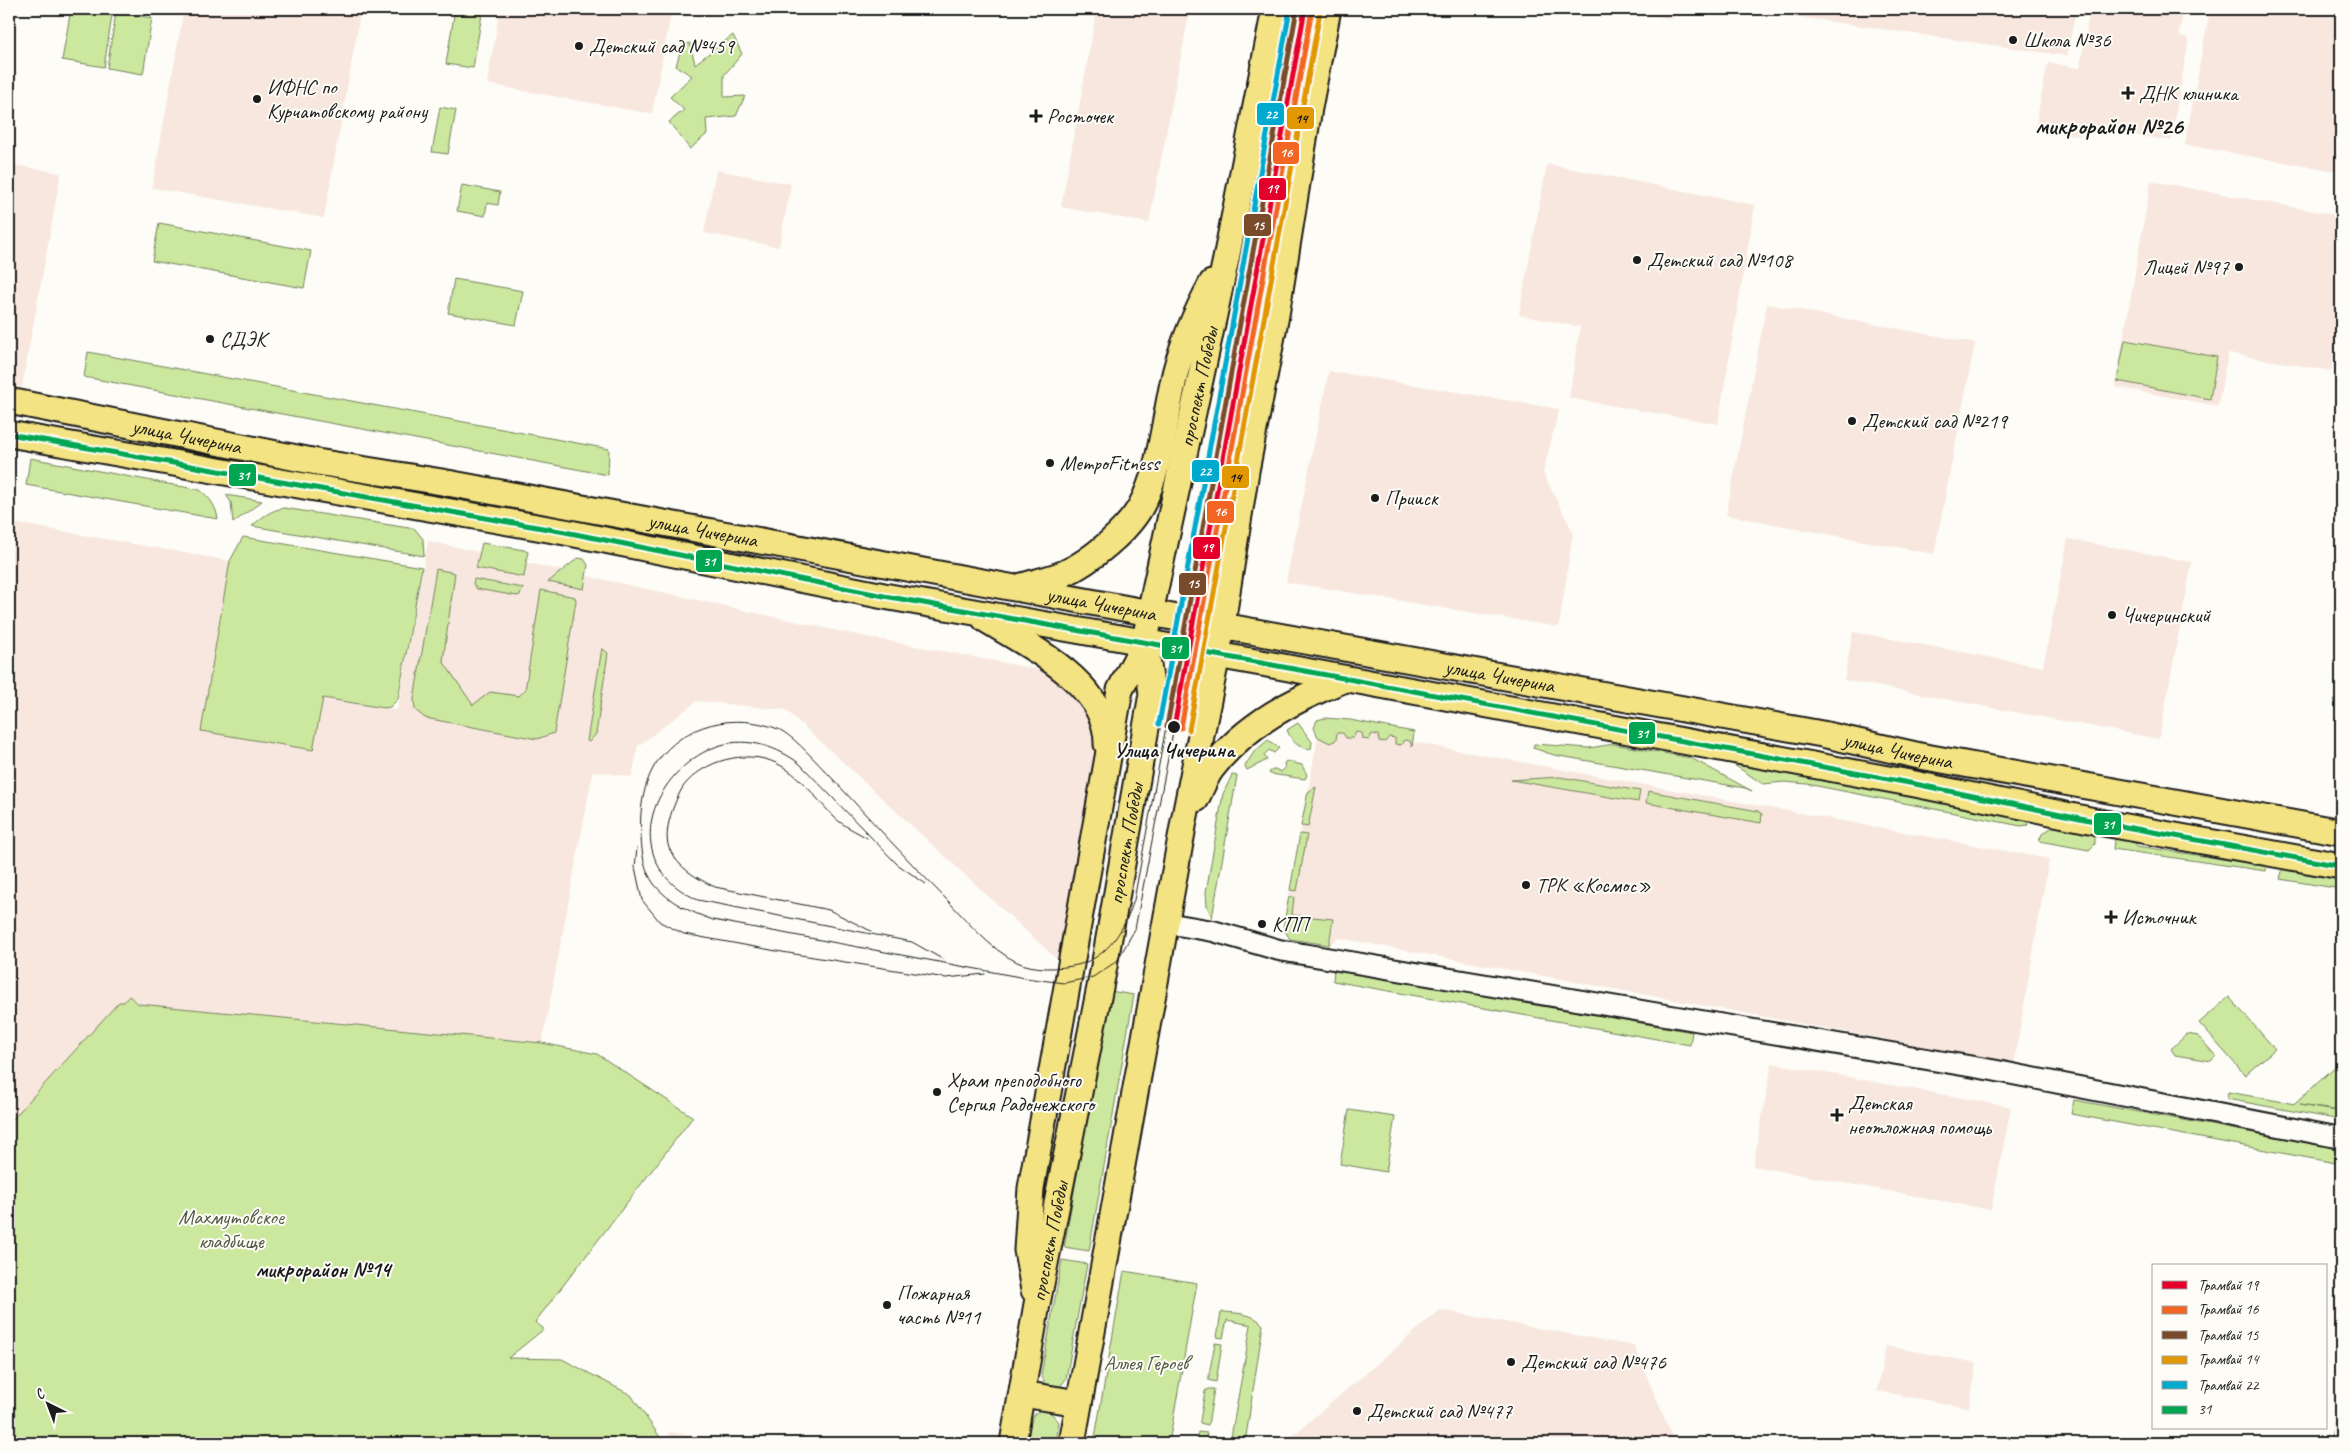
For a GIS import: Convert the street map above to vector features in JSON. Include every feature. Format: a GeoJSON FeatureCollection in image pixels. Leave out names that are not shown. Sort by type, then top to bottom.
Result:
{"type":"FeatureCollection","features":[{"type":"Feature","properties":{"kind":"main road","name":"проспект Победы"},"geometry":{"type":"LineString","coordinates":[[1012,1443],[1037,1304],[1104,972],[1152,694],[1145,642],[1150,613],[1226,259],[1275,9]]}},
{"type":"Feature","properties":{"kind":"main road"},"geometry":{"type":"LineString","coordinates":[[1072,1443],[1184,821],[1217,655],[1246,470],[1276,315],[1309,108],[1328,9]]}},
{"type":"Feature","properties":{"kind":"main road"},"geometry":{"type":"LineString","coordinates":[[1014,588],[1067,572],[1109,542],[1126,526],[1141,506],[1154,470],[1176,369],[1197,311],[1226,259]]}},
{"type":"Feature","properties":{"kind":"main road","name":"улица Чичерина"},"geometry":{"type":"LineString","coordinates":[[9,402],[317,462],[442,482],[1150,613],[1822,734],[1920,756],[2341,832]]}},
{"type":"Feature","properties":{"kind":"main road","name":"улица Чичерина"},"geometry":{"type":"LineString","coordinates":[[9,434],[440,509],[973,612],[1345,678],[1915,784],[2109,824],[2341,866]]}},
{"type":"Feature","properties":{"kind":"main road"},"geometry":{"type":"LineString","coordinates":[[440,509],[442,482]]}},
{"type":"Feature","properties":{"kind":"main road"},"geometry":{"type":"LineString","coordinates":[[973,612],[1065,670],[1091,697],[1105,726],[1107,764]]}},
{"type":"Feature","properties":{"kind":"main road"},"geometry":{"type":"LineString","coordinates":[[1037,1304],[1027,1250],[1030,1188],[1120,690],[1145,642]]}},
{"type":"Feature","properties":{"kind":"main road"},"geometry":{"type":"LineString","coordinates":[[1184,821],[1212,769],[1243,736],[1271,715],[1308,694],[1345,678]]}},
{"type":"Feature","properties":{"kind":"main road"},"geometry":{"type":"LineString","coordinates":[[1915,784],[1920,756]]}},
{"type":"Feature","properties":{"kind":"main road"},"geometry":{"type":"LineString","coordinates":[[1022,1394],[1079,1403]]}},
{"type":"Feature","properties":{"kind":"street"},"geometry":{"type":"LineString","coordinates":[[1166,923],[1213,931],[1279,950],[1992,1070],[2341,1138]]}},
{"type":"Feature","properties":{"kind":"shaded area","name":"ИФНС по Курчатовскому району"},"geometry":{"type":"Polygon","coordinates":[[[184,9],[361,9],[324,218],[152,188],[184,9]]]}},
{"type":"Feature","properties":{"kind":"shaded area","name":"Детский сад №459"},"geometry":{"type":"Polygon","coordinates":[[[500,9],[672,9],[652,114],[487,84],[500,9]]]}},
{"type":"Feature","properties":{"kind":"shaded area"},"geometry":{"type":"Polygon","coordinates":[[[1097,9],[1190,9],[1149,223],[1061,207],[1097,9]]]}},
{"type":"Feature","properties":{"kind":"shaded area"},"geometry":{"type":"Polygon","coordinates":[[[1611,9],[1675,9],[1673,19],[1611,9]]]}},
{"type":"Feature","properties":{"kind":"shaded area","name":"Школа №36"},"geometry":{"type":"Polygon","coordinates":[[[1742,9],[2076,9],[2067,56],[1742,9]]]}},
{"type":"Feature","properties":{"kind":"shaded area"},"geometry":{"type":"Polygon","coordinates":[[[2090,9],[2183,9],[2179,36],[2189,38],[2171,141],[2083,126],[2080,136],[2035,128],[2048,63],[2080,68],[2090,9]]]}},
{"type":"Feature","properties":{"kind":"shaded area"},"geometry":{"type":"Polygon","coordinates":[[[2210,9],[2341,9],[2341,172],[2185,145],[2210,9]]]}},
{"type":"Feature","properties":{"kind":"shaded area"},"geometry":{"type":"Polygon","coordinates":[[[9,164],[61,173],[22,387],[9,385],[9,164]]]}},
{"type":"Feature","properties":{"kind":"shaded area","name":"Детский сад №108"},"geometry":{"type":"Polygon","coordinates":[[[1547,164],[1755,205],[1718,424],[1569,398],[1580,327],[1519,315],[1547,164]]]}},
{"type":"Feature","properties":{"kind":"shaded area"},"geometry":{"type":"Polygon","coordinates":[[[716,170],[791,184],[779,247],[704,233],[716,170]]]}},
{"type":"Feature","properties":{"kind":"shaded area","name":"Лицей №97"},"geometry":{"type":"Polygon","coordinates":[[[2151,181],[2341,216],[2341,317],[2331,371],[2228,353],[2218,406],[2115,387],[2151,181]]]}},
{"type":"Feature","properties":{"kind":"shaded area","name":"Детский сад №219"},"geometry":{"type":"Polygon","coordinates":[[[1767,304],[1975,343],[1934,554],[1726,515],[1767,304]]]}},
{"type":"Feature","properties":{"kind":"shaded area"},"geometry":{"type":"Polygon","coordinates":[[[1329,371],[1559,409],[1543,473],[1573,532],[1559,627],[1286,582],[1329,371]]]}},
{"type":"Feature","properties":{"kind":"shaded area"},"geometry":{"type":"Polygon","coordinates":[[[9,522],[230,561],[201,731],[313,750],[323,698],[397,710],[428,541],[857,635],[1046,671],[1054,676],[1086,706],[1099,737],[1061,963],[786,710],[697,701],[638,746],[632,777],[593,771],[542,1043],[119,1002],[9,1123],[9,522]]]}},
{"type":"Feature","properties":{"kind":"shaded area"},"geometry":{"type":"Polygon","coordinates":[[[2068,539],[2192,562],[2159,739],[1844,680],[1853,632],[2043,667],[2068,539]]]}},
{"type":"Feature","properties":{"kind":"shaded area"},"geometry":{"type":"Polygon","coordinates":[[[1320,725],[2049,859],[2014,1063],[1338,938],[1329,945],[1290,939],[1283,928],[1320,725]]]}},
{"type":"Feature","properties":{"kind":"shaded area"},"geometry":{"type":"Polygon","coordinates":[[[1772,1063],[2011,1107],[1991,1210],[1753,1166],[1772,1063]]]}},
{"type":"Feature","properties":{"kind":"shaded area","name":"Детский сад №476"},"geometry":{"type":"Polygon","coordinates":[[[1440,1310],[1634,1346],[1675,1443],[1284,1443],[1440,1310]]]}},
{"type":"Feature","properties":{"kind":"shaded area"},"geometry":{"type":"Polygon","coordinates":[[[1886,1346],[1977,1363],[1969,1408],[1877,1391],[1886,1346]]]}},
{"type":"Feature","properties":{"kind":"shaded area"},"geometry":{"type":"Polygon","coordinates":[[[669,1432],[739,1443],[667,1443],[669,1432]]]}},
{"type":"Feature","properties":{"kind":"green space"},"geometry":{"type":"Polygon","coordinates":[[[71,9],[113,9],[104,67],[62,60],[71,9]]]}},
{"type":"Feature","properties":{"kind":"green space"},"geometry":{"type":"Polygon","coordinates":[[[113,9],[136,9],[136,13],[113,9]]]}},
{"type":"Feature","properties":{"kind":"green space"},"geometry":{"type":"Polygon","coordinates":[[[455,9],[482,14],[473,68],[446,64],[455,9]]]}},
{"type":"Feature","properties":{"kind":"green space"},"geometry":{"type":"Polygon","coordinates":[[[116,12],[152,18],[143,74],[107,68],[116,12]]]}},
{"type":"Feature","properties":{"kind":"green space"},"geometry":{"type":"Polygon","coordinates":[[[733,35],[742,54],[724,75],[724,97],[745,96],[736,116],[706,119],[707,134],[690,149],[669,122],[684,110],[670,97],[692,76],[676,66],[682,45],[690,43],[695,64],[733,35]]]}},
{"type":"Feature","properties":{"kind":"green space"},"geometry":{"type":"Polygon","coordinates":[[[440,107],[456,110],[448,154],[432,152],[440,107]]]}},
{"type":"Feature","properties":{"kind":"green space"},"geometry":{"type":"Polygon","coordinates":[[[462,185],[500,192],[498,205],[487,203],[485,216],[457,211],[462,185]]]}},
{"type":"Feature","properties":{"kind":"green space"},"geometry":{"type":"Polygon","coordinates":[[[159,223],[311,251],[304,288],[152,261],[159,223]]]}},
{"type":"Feature","properties":{"kind":"green space"},"geometry":{"type":"Polygon","coordinates":[[[454,279],[523,291],[516,325],[448,313],[454,279]]]}},
{"type":"Feature","properties":{"kind":"green space"},"geometry":{"type":"Polygon","coordinates":[[[2125,340],[2217,357],[2210,399],[2117,381],[2125,340]]]}},
{"type":"Feature","properties":{"kind":"green space"},"geometry":{"type":"Polygon","coordinates":[[[88,352],[609,449],[608,475],[84,377],[88,352]]]}},
{"type":"Feature","properties":{"kind":"green space"},"geometry":{"type":"Polygon","coordinates":[[[30,458],[200,490],[212,503],[218,519],[26,485],[30,458]]]}},
{"type":"Feature","properties":{"kind":"green space"},"geometry":{"type":"Polygon","coordinates":[[[226,495],[262,501],[233,523],[231,502],[226,495]]]}},
{"type":"Feature","properties":{"kind":"green space"},"geometry":{"type":"Polygon","coordinates":[[[284,508],[415,529],[423,539],[424,556],[252,526],[267,514],[284,508]]]}},
{"type":"Feature","properties":{"kind":"green space"},"geometry":{"type":"Polygon","coordinates":[[[243,537],[422,567],[398,699],[390,707],[384,708],[323,698],[313,750],[201,731],[230,561],[243,537]]]}},
{"type":"Feature","properties":{"kind":"green space"},"geometry":{"type":"Polygon","coordinates":[[[482,543],[528,552],[524,577],[476,568],[482,543]]]}},
{"type":"Feature","properties":{"kind":"green space"},"geometry":{"type":"Polygon","coordinates":[[[578,558],[584,559],[588,565],[584,589],[548,582],[578,558]]]}},
{"type":"Feature","properties":{"kind":"green space"},"geometry":{"type":"Polygon","coordinates":[[[436,569],[455,573],[443,661],[473,705],[490,692],[519,696],[525,690],[541,590],[575,597],[576,601],[554,733],[537,739],[425,718],[415,710],[414,699],[436,569]]]}},
{"type":"Feature","properties":{"kind":"green space"},"geometry":{"type":"Polygon","coordinates":[[[474,579],[523,588],[520,595],[517,596],[477,589],[473,584],[474,579]]]}},
{"type":"Feature","properties":{"kind":"green space"},"geometry":{"type":"Polygon","coordinates":[[[602,648],[608,653],[596,734],[589,742],[587,741],[602,648]]]}},
{"type":"Feature","properties":{"kind":"green space"},"geometry":{"type":"Polygon","coordinates":[[[1325,718],[1350,720],[1414,732],[1412,747],[1410,741],[1404,740],[1401,745],[1395,744],[1395,738],[1389,737],[1385,742],[1379,741],[1378,735],[1372,734],[1369,740],[1363,739],[1362,733],[1356,732],[1353,738],[1346,738],[1343,733],[1337,733],[1336,740],[1330,743],[1318,737],[1314,728],[1317,720],[1325,718]]]}},
{"type":"Feature","properties":{"kind":"green space"},"geometry":{"type":"Polygon","coordinates":[[[1298,723],[1312,742],[1311,749],[1299,746],[1293,741],[1287,730],[1298,723]]]}},
{"type":"Feature","properties":{"kind":"green space"},"geometry":{"type":"Polygon","coordinates":[[[1268,740],[1279,748],[1274,753],[1269,750],[1264,755],[1267,760],[1247,770],[1245,766],[1254,752],[1268,740]]]}},
{"type":"Feature","properties":{"kind":"green space"},"geometry":{"type":"Polygon","coordinates":[[[1534,744],[1589,748],[1614,744],[1691,758],[1752,791],[1745,788],[1554,755],[1533,748],[1534,744]]]}},
{"type":"Feature","properties":{"kind":"green space"},"geometry":{"type":"Polygon","coordinates":[[[1719,755],[2027,817],[2028,825],[2021,826],[1807,784],[1784,782],[1763,784],[1719,755]]]}},
{"type":"Feature","properties":{"kind":"green space"},"geometry":{"type":"Polygon","coordinates":[[[1286,761],[1302,765],[1307,775],[1305,779],[1270,774],[1269,772],[1275,769],[1281,772],[1285,768],[1284,763],[1286,761]]]}},
{"type":"Feature","properties":{"kind":"green space"},"geometry":{"type":"Polygon","coordinates":[[[1232,775],[1237,776],[1212,918],[1207,906],[1206,892],[1223,794],[1232,775]]]}},
{"type":"Feature","properties":{"kind":"green space"},"geometry":{"type":"Polygon","coordinates":[[[1560,777],[1640,791],[1638,802],[1511,780],[1560,777]]]}},
{"type":"Feature","properties":{"kind":"green space"},"geometry":{"type":"Polygon","coordinates":[[[1316,787],[1308,827],[1301,826],[1308,792],[1316,787]]]}},
{"type":"Feature","properties":{"kind":"green space"},"geometry":{"type":"Polygon","coordinates":[[[1648,791],[1758,811],[1762,814],[1761,823],[1646,803],[1648,791]]]}},
{"type":"Feature","properties":{"kind":"green space"},"geometry":{"type":"Polygon","coordinates":[[[2057,824],[2091,832],[2095,837],[2095,844],[2089,850],[2039,841],[2042,834],[2057,824]]]}},
{"type":"Feature","properties":{"kind":"green space"},"geometry":{"type":"Polygon","coordinates":[[[1300,834],[1307,835],[1297,891],[1290,890],[1300,834]]]}},
{"type":"Feature","properties":{"kind":"green space"},"geometry":{"type":"Polygon","coordinates":[[[2119,835],[2132,837],[2137,846],[2255,864],[2257,862],[2267,864],[2266,871],[2113,849],[2114,841],[2119,835]]]}},
{"type":"Feature","properties":{"kind":"green space"},"geometry":{"type":"Polygon","coordinates":[[[2284,864],[2296,869],[2296,872],[2341,880],[2341,889],[2280,879],[2284,864]]]}},
{"type":"Feature","properties":{"kind":"green space"},"geometry":{"type":"Polygon","coordinates":[[[1289,896],[1294,897],[1292,915],[1333,919],[1329,945],[1290,939],[1283,928],[1289,896]]]}},
{"type":"Feature","properties":{"kind":"green space"},"geometry":{"type":"Polygon","coordinates":[[[1334,968],[1692,1032],[1690,1045],[1333,981],[1334,968]]]}},
{"type":"Feature","properties":{"kind":"green space"},"geometry":{"type":"Polygon","coordinates":[[[1110,991],[1134,995],[1089,1251],[1064,1247],[1110,991]]]}},
{"type":"Feature","properties":{"kind":"green space","name":"Махмутовское кладбище"},"geometry":{"type":"Polygon","coordinates":[[[129,996],[139,1004],[542,1043],[597,1054],[693,1117],[535,1322],[544,1329],[508,1358],[562,1359],[631,1395],[664,1443],[9,1443],[9,1123],[119,1002],[124,1002],[129,996]]]}},
{"type":"Feature","properties":{"kind":"green space"},"geometry":{"type":"Polygon","coordinates":[[[2229,997],[2275,1049],[2245,1075],[2199,1023],[2229,997]]]}},
{"type":"Feature","properties":{"kind":"green space"},"geometry":{"type":"Polygon","coordinates":[[[2187,1034],[2198,1036],[2216,1056],[2211,1061],[2175,1055],[2171,1049],[2187,1034]]]}},
{"type":"Feature","properties":{"kind":"green space"},"geometry":{"type":"Polygon","coordinates":[[[2341,1061],[2341,1111],[2299,1105],[2341,1112],[2341,1120],[2227,1099],[2228,1092],[2295,1104],[2341,1061]]]}},
{"type":"Feature","properties":{"kind":"green space"},"geometry":{"type":"Polygon","coordinates":[[[2074,1100],[2341,1149],[2341,1164],[2071,1114],[2074,1100]]]}},
{"type":"Feature","properties":{"kind":"green space"},"geometry":{"type":"Polygon","coordinates":[[[1349,1110],[1395,1117],[1386,1172],[1340,1164],[1349,1110]]]}},
{"type":"Feature","properties":{"kind":"green space"},"geometry":{"type":"Polygon","coordinates":[[[1062,1260],[1087,1264],[1066,1379],[1059,1388],[1047,1387],[1041,1375],[1062,1260]]]}},
{"type":"Feature","properties":{"kind":"green space","name":"Аллея Героев"},"geometry":{"type":"Polygon","coordinates":[[[1124,1271],[1197,1283],[1169,1443],[1094,1443],[1124,1271]]]}},
{"type":"Feature","properties":{"kind":"green space"},"geometry":{"type":"Polygon","coordinates":[[[1221,1313],[1250,1316],[1263,1325],[1245,1443],[1230,1443],[1251,1325],[1227,1320],[1223,1338],[1217,1337],[1221,1313]]]}},
{"type":"Feature","properties":{"kind":"green space"},"geometry":{"type":"Polygon","coordinates":[[[1215,1343],[1222,1344],[1216,1382],[1208,1380],[1215,1343]]]}},
{"type":"Feature","properties":{"kind":"green space"},"geometry":{"type":"Polygon","coordinates":[[[2341,1386],[2341,1441],[2331,1440],[2341,1386]]]}},
{"type":"Feature","properties":{"kind":"green space"},"geometry":{"type":"Polygon","coordinates":[[[1214,1389],[1208,1425],[1200,1423],[1200,1421],[1205,1391],[1214,1389]]]}},
{"type":"Feature","properties":{"kind":"green space"},"geometry":{"type":"Polygon","coordinates":[[[1041,1410],[1050,1412],[1059,1422],[1056,1443],[1026,1443],[1031,1419],[1041,1410]]]}},
{"type":"Feature","properties":{"kind":"green space"},"geometry":{"type":"Polygon","coordinates":[[[1198,1432],[1207,1433],[1205,1443],[1196,1443],[1198,1432]]]}},
{"type":"Feature","properties":{"kind":"tram line","name":"22"},"geometry":{"type":"LineString","coordinates":[[1159,724],[1290,9]]}},
{"type":"Feature","properties":{"kind":"tram line","name":"15"},"geometry":{"type":"LineString","coordinates":[[1167,726],[1297,9]]}},
{"type":"Feature","properties":{"kind":"tram line","name":"19"},"geometry":{"type":"LineString","coordinates":[[1174,727],[1305,9]]}},
{"type":"Feature","properties":{"kind":"tram line","name":"16"},"geometry":{"type":"LineString","coordinates":[[1181,728],[1312,10]]}},
{"type":"Feature","properties":{"kind":"tram line","name":"14"},"geometry":{"type":"LineString","coordinates":[[1189,730],[1320,12]]}},
{"type":"Feature","properties":{"kind":"tram line"},"geometry":{"type":"LineString","coordinates":[[1174,727],[1135,929],[1117,961],[1093,977],[1064,983],[1025,978],[713,920],[689,910],[666,897],[654,884],[644,862],[641,808],[645,788],[652,770],[668,749],[681,738],[712,724],[728,722],[762,724],[784,732],[805,750],[972,927],[1007,957],[1024,965],[1047,968],[1077,965],[1098,956],[1120,931],[1134,900],[1199,548]]}},
{"type":"Feature","properties":{"kind":"tram line"},"geometry":{"type":"LineString","coordinates":[[926,884],[897,864],[800,764],[782,753],[762,745],[742,742],[731,743],[703,753],[686,764],[672,779],[660,796],[653,814],[650,834],[653,853],[662,872],[669,881],[698,900],[912,942],[944,960]]}},
{"type":"Feature","properties":{"kind":"tram line"},"geometry":{"type":"LineString","coordinates":[[867,838],[845,826],[827,810],[800,780],[785,768],[776,763],[752,757],[739,757],[713,764],[692,778],[683,787],[677,799],[669,820],[667,835],[669,848],[682,867],[715,887],[829,910],[871,931]]}},
{"type":"Feature","properties":{"kind":"tram line"},"geometry":{"type":"LineString","coordinates":[[637,848],[635,867],[642,900],[660,922],[684,934],[782,952],[946,978],[985,974]]}},
{"type":"Feature","properties":{"kind":"transit line","name":"31"},"geometry":{"type":"LineString","coordinates":[[9,434],[565,532],[884,596],[1267,664],[1915,784],[2109,824],[2341,866]]}},
{"type":"Feature","properties":{"kind":"place","name":"Школа №36"},"geometry":{"type":"Point","coordinates":[2013,40]}},
{"type":"Feature","properties":{"kind":"place","name":"Детский сад №459"},"geometry":{"type":"Point","coordinates":[579,46]}},
{"type":"Feature","properties":{"kind":"place","name":"ДНК клиника"},"geometry":{"type":"Point","coordinates":[2128,93]}},
{"type":"Feature","properties":{"kind":"place","name":"ИФНС по Курчатовскому району"},"geometry":{"type":"Point","coordinates":[257,99]}},
{"type":"Feature","properties":{"kind":"place","name":"Росточек"},"geometry":{"type":"Point","coordinates":[1036,116]}},
{"type":"Feature","properties":{"kind":"place","name":"Детский сад №108"},"geometry":{"type":"Point","coordinates":[1637,260]}},
{"type":"Feature","properties":{"kind":"place","name":"Лицей №97"},"geometry":{"type":"Point","coordinates":[2239,267]}},
{"type":"Feature","properties":{"kind":"place","name":"СДЭК"},"geometry":{"type":"Point","coordinates":[210,339]}},
{"type":"Feature","properties":{"kind":"place","name":"Детский сад №219"},"geometry":{"type":"Point","coordinates":[1852,421]}},
{"type":"Feature","properties":{"kind":"place","name":"МетроFitness"},"geometry":{"type":"Point","coordinates":[1050,463]}},
{"type":"Feature","properties":{"kind":"place","name":"Прииск"},"geometry":{"type":"Point","coordinates":[1375,498]}},
{"type":"Feature","properties":{"kind":"place","name":"Чичеринский"},"geometry":{"type":"Point","coordinates":[2112,615]}},
{"type":"Feature","properties":{"kind":"place","name":"Улица Чичерина"},"geometry":{"type":"Point","coordinates":[1174,727]}},
{"type":"Feature","properties":{"kind":"place","name":"ТРК «Космос»"},"geometry":{"type":"Point","coordinates":[1526,885]}},
{"type":"Feature","properties":{"kind":"place","name":"Источник"},"geometry":{"type":"Point","coordinates":[2111,917]}},
{"type":"Feature","properties":{"kind":"place","name":"КПП"},"geometry":{"type":"Point","coordinates":[1262,924]}},
{"type":"Feature","properties":{"kind":"place","name":"Храм преподобного Сергия Радонежского"},"geometry":{"type":"Point","coordinates":[937,1092]}},
{"type":"Feature","properties":{"kind":"place","name":"Детская неотложная помощь"},"geometry":{"type":"Point","coordinates":[1837,1115]}},
{"type":"Feature","properties":{"kind":"place","name":"Пожарная часть №11"},"geometry":{"type":"Point","coordinates":[887,1305]}},
{"type":"Feature","properties":{"kind":"place","name":"Детский сад №476"},"geometry":{"type":"Point","coordinates":[1511,1362]}},
{"type":"Feature","properties":{"kind":"place","name":"Детский сад №477"},"geometry":{"type":"Point","coordinates":[1357,1411]}},
{"type":"Feature","properties":{"kind":"district","name":"микрорайон №26"},"geometry":{"type":"Point","coordinates":[2109,126]}},
{"type":"Feature","properties":{"kind":"district","name":"микрорайон №14"},"geometry":{"type":"Point","coordinates":[323,1269]}}]}
